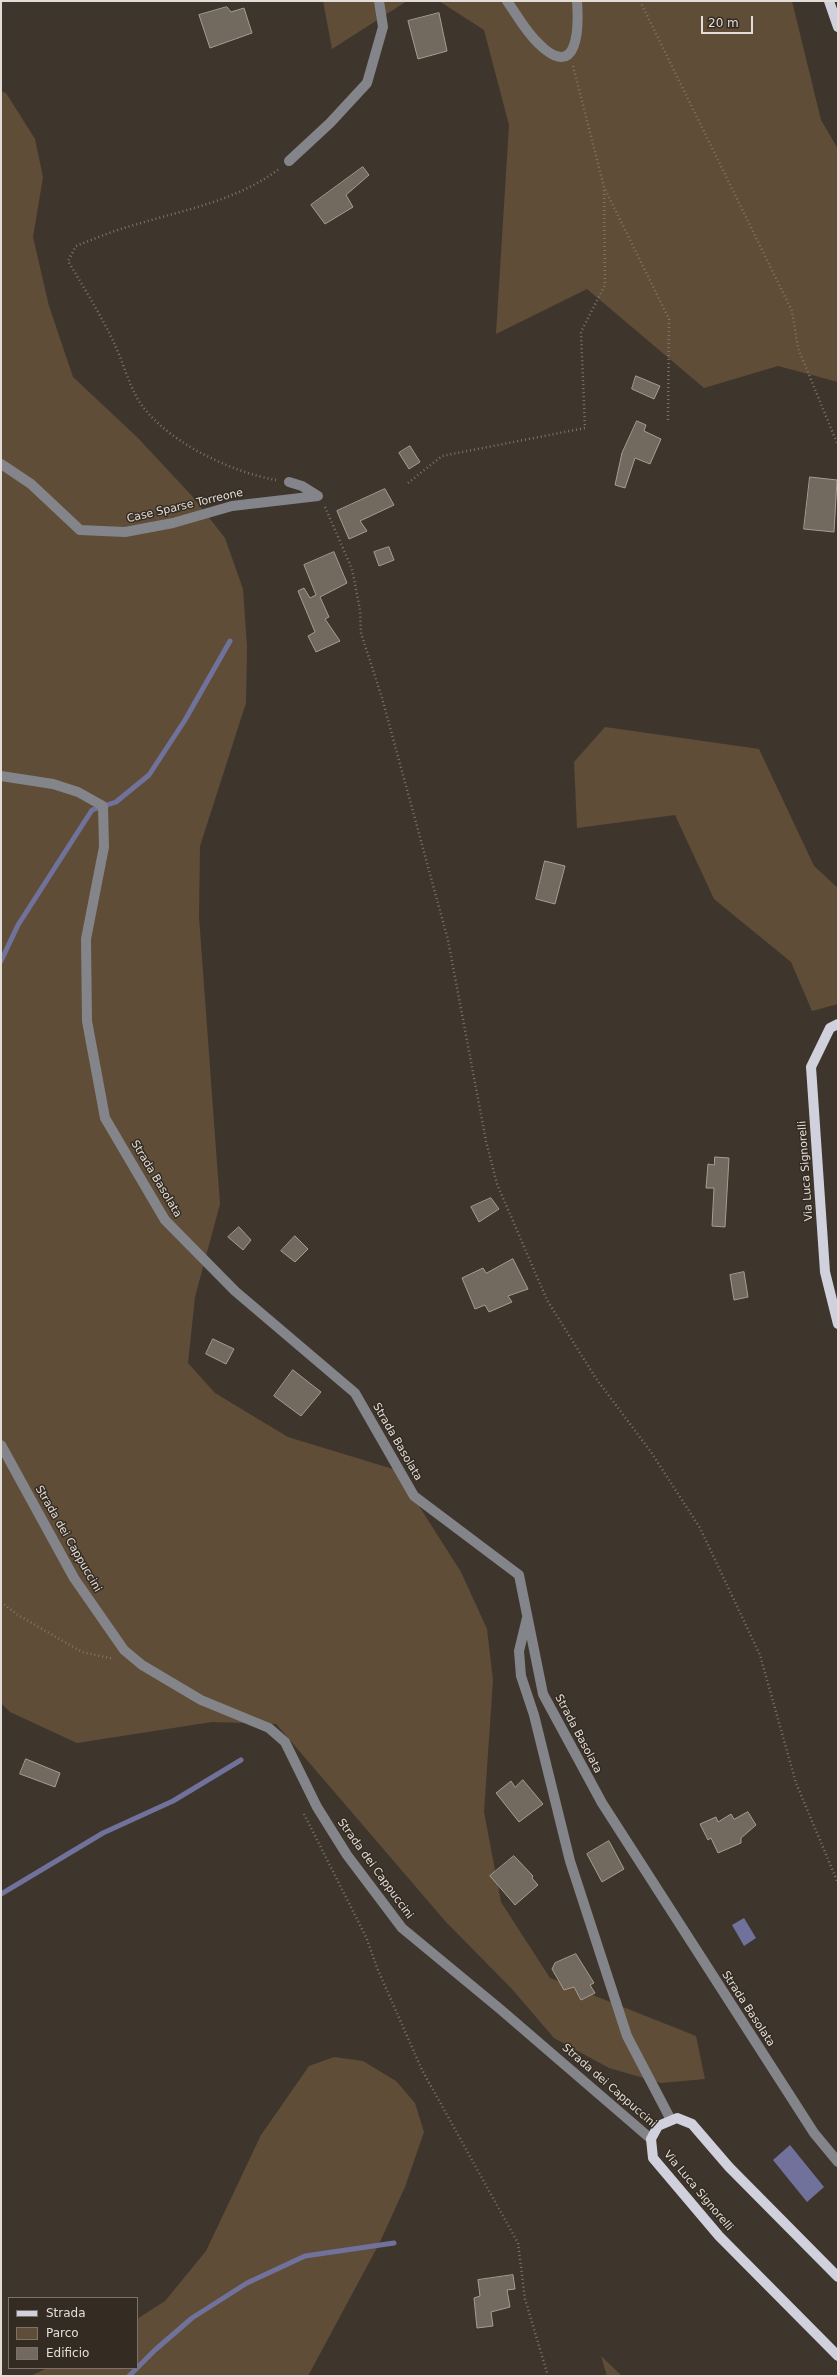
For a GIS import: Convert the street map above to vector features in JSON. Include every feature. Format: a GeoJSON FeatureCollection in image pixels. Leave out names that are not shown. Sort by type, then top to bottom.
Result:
{"type":"FeatureCollection","features":[{"type":"Feature","properties":{"kind":"main road"},"geometry":{"type":"LineString","coordinates":[[829,1],[838,27]]}},
{"type":"Feature","properties":{"kind":"main road","name":"Via Luca Signorelli"},"geometry":{"type":"LineString","coordinates":[[838,1024],[830,1028],[811,1067],[825,1272],[838,1324]]}},
{"type":"Feature","properties":{"kind":"main road"},"geometry":{"type":"LineString","coordinates":[[651,2139],[658,2126],[676,2118],[692,2124],[729,2167],[838,2277]]}},
{"type":"Feature","properties":{"kind":"main road","name":"Via Luca Signorelli"},"geometry":{"type":"LineString","coordinates":[[651,2139],[653,2158],[719,2236],[838,2356]]}},
{"type":"Feature","properties":{"kind":"street"},"geometry":{"type":"LineString","coordinates":[[289,161],[330,123],[367,83],[383,27],[379,1]]}},
{"type":"Feature","properties":{"kind":"street"},"geometry":{"type":"LineString","coordinates":[[507,1],[538,43],[549,52],[561,56],[570,54],[575,47],[578,25],[577,1]]}},
{"type":"Feature","properties":{"kind":"street","name":"Case Sparse Torreone"},"geometry":{"type":"LineString","coordinates":[[1,464],[31,484],[80,530],[125,532],[173,523],[232,506],[318,496]]}},
{"type":"Feature","properties":{"kind":"street"},"geometry":{"type":"LineString","coordinates":[[289,482],[302,486],[318,496]]}},
{"type":"Feature","properties":{"kind":"street","name":"Strada Basolata"},"geometry":{"type":"LineString","coordinates":[[1,776],[59,786],[78,792],[103,806],[104,847],[86,939],[87,1021],[105,1118],[165,1220],[235,1291],[355,1393],[414,1496],[519,1575],[543,1694],[602,1803],[814,2133],[838,2162]]}},
{"type":"Feature","properties":{"kind":"street","name":"Strada dei Cappuccini"},"geometry":{"type":"LineString","coordinates":[[1,1445],[74,1578],[124,1650],[142,1665],[201,1700],[269,1728],[285,1742],[317,1807],[347,1855],[402,1928],[500,2009],[651,2139]]}},
{"type":"Feature","properties":{"kind":"street"},"geometry":{"type":"LineString","coordinates":[[528,1617],[518,1651],[521,1676],[534,1715],[570,1861],[627,2036],[671,2120]]}},
{"type":"Feature","properties":{"kind":"path"},"geometry":{"type":"LineString","coordinates":[[640,1],[792,311],[798,348],[836,443]]}},
{"type":"Feature","properties":{"kind":"path"},"geometry":{"type":"LineString","coordinates":[[570,54],[604,187],[669,319],[668,421]]}},
{"type":"Feature","properties":{"kind":"path"},"geometry":{"type":"LineString","coordinates":[[289,161],[258,184],[193,209],[130,226],[76,246],[68,261],[115,344],[135,395],[157,422],[178,441],[213,460],[271,479],[289,482]]}},
{"type":"Feature","properties":{"kind":"path"},"geometry":{"type":"LineString","coordinates":[[408,483],[442,456],[585,428],[581,332],[605,285],[604,187]]}},
{"type":"Feature","properties":{"kind":"path"},"geometry":{"type":"LineString","coordinates":[[318,496],[330,515],[352,569],[360,610],[361,633],[382,698],[448,940],[483,1126],[497,1184],[547,1300],[595,1377],[651,1452],[700,1528],[760,1655],[796,1783],[838,1883]]}},
{"type":"Feature","properties":{"kind":"path"},"geometry":{"type":"LineString","coordinates":[[1,1602],[18,1615],[82,1652],[120,1660]]}},
{"type":"Feature","properties":{"kind":"path"},"geometry":{"type":"LineString","coordinates":[[300,1808],[366,1937],[378,1970],[422,2070],[518,2243],[525,2299],[548,2376]]}},
{"type":"Feature","properties":{"kind":"green space"},"geometry":{"type":"Polygon","coordinates":[[[323,1],[407,1],[332,49],[323,1]]]}},
{"type":"Feature","properties":{"kind":"green space"},"geometry":{"type":"Polygon","coordinates":[[[439,1],[792,1],[821,120],[838,149],[838,382],[778,366],[704,388],[587,289],[496,334],[509,125],[484,30],[439,1]]]}},
{"type":"Feature","properties":{"kind":"green space"},"geometry":{"type":"Polygon","coordinates":[[[1,91],[6,93],[35,139],[43,177],[33,237],[49,306],[73,377],[138,438],[192,496],[225,538],[243,589],[247,647],[246,703],[200,846],[199,917],[220,1204],[195,1297],[188,1363],[215,1393],[288,1437],[396,1470],[461,1572],[487,1629],[493,1680],[484,1812],[501,1902],[550,1978],[696,2036],[705,2079],[661,2083],[609,2068],[554,2038],[511,1988],[446,1922],[276,1724],[212,1722],[77,1743],[10,1712],[1,1703],[1,91]]]}},
{"type":"Feature","properties":{"kind":"green space"},"geometry":{"type":"Polygon","coordinates":[[[605,727],[759,749],[814,866],[838,888],[838,1004],[812,1011],[791,962],[714,899],[675,815],[577,828],[574,762],[605,727]]]}},
{"type":"Feature","properties":{"kind":"green space"},"geometry":{"type":"Polygon","coordinates":[[[334,2057],[363,2061],[396,2081],[415,2103],[424,2132],[405,2187],[379,2244],[308,2376],[31,2376],[45,2369],[138,2369],[138,2318],[165,2301],[206,2251],[261,2135],[309,2066],[334,2057]]]}},
{"type":"Feature","properties":{"kind":"green space"},"geometry":{"type":"Polygon","coordinates":[[[601,2356],[622,2376],[607,2376],[601,2356]]]}},
{"type":"Feature","properties":{"kind":"water"},"geometry":{"type":"Polygon","coordinates":[[[744,1918],[756,1938],[744,1946],[732,1925],[744,1918]]]}},
{"type":"Feature","properties":{"kind":"water"},"geometry":{"type":"Polygon","coordinates":[[[790,2145],[824,2187],[807,2202],[773,2160],[790,2145]]]}},
{"type":"Feature","properties":{"kind":"building"},"geometry":{"type":"Polygon","coordinates":[[[227,7],[231,12],[244,8],[252,33],[210,48],[199,15],[227,7]]]}},
{"type":"Feature","properties":{"kind":"building"},"geometry":{"type":"Polygon","coordinates":[[[439,13],[447,51],[418,59],[408,21],[439,13]]]}},
{"type":"Feature","properties":{"kind":"building"},"geometry":{"type":"Polygon","coordinates":[[[363,167],[369,175],[346,195],[353,207],[325,224],[311,205],[363,167]]]}},
{"type":"Feature","properties":{"kind":"building"},"geometry":{"type":"Polygon","coordinates":[[[636,376],[660,386],[654,399],[632,389],[636,376]]]}},
{"type":"Feature","properties":{"kind":"building"},"geometry":{"type":"Polygon","coordinates":[[[637,421],[646,425],[644,431],[661,439],[650,464],[635,458],[625,488],[615,485],[622,453],[637,421]]]}},
{"type":"Feature","properties":{"kind":"building"},"geometry":{"type":"Polygon","coordinates":[[[410,446],[420,462],[409,469],[399,453],[410,446]]]}},
{"type":"Feature","properties":{"kind":"building"},"geometry":{"type":"Polygon","coordinates":[[[810,477],[837,480],[834,532],[804,529],[810,477]]]}},
{"type":"Feature","properties":{"kind":"building"},"geometry":{"type":"Polygon","coordinates":[[[385,489],[394,505],[360,521],[367,531],[349,539],[337,511],[385,489]]]}},
{"type":"Feature","properties":{"kind":"building"},"geometry":{"type":"Polygon","coordinates":[[[389,547],[394,560],[379,566],[374,552],[389,547]]]}},
{"type":"Feature","properties":{"kind":"building"},"geometry":{"type":"Polygon","coordinates":[[[334,552],[347,583],[320,597],[329,617],[325,619],[340,641],[316,652],[308,636],[315,632],[298,591],[304,588],[310,598],[316,595],[304,565],[334,552]]]}},
{"type":"Feature","properties":{"kind":"building"},"geometry":{"type":"Polygon","coordinates":[[[545,861],[565,866],[555,904],[536,899],[545,861]]]}},
{"type":"Feature","properties":{"kind":"building"},"geometry":{"type":"Polygon","coordinates":[[[715,1157],[729,1158],[725,1227],[712,1226],[714,1188],[706,1188],[708,1164],[714,1165],[715,1157]]]}},
{"type":"Feature","properties":{"kind":"building"},"geometry":{"type":"Polygon","coordinates":[[[491,1198],[499,1209],[479,1222],[471,1207],[491,1198]]]}},
{"type":"Feature","properties":{"kind":"building"},"geometry":{"type":"Polygon","coordinates":[[[239,1227],[251,1240],[243,1250],[228,1237],[239,1227]]]}},
{"type":"Feature","properties":{"kind":"building"},"geometry":{"type":"Polygon","coordinates":[[[295,1236],[308,1249],[295,1262],[281,1251],[295,1236]]]}},
{"type":"Feature","properties":{"kind":"building"},"geometry":{"type":"Polygon","coordinates":[[[513,1259],[528,1289],[508,1296],[512,1302],[489,1312],[485,1305],[475,1309],[462,1278],[483,1268],[486,1273],[513,1259]]]}},
{"type":"Feature","properties":{"kind":"building"},"geometry":{"type":"Polygon","coordinates":[[[744,1272],[748,1297],[734,1300],[730,1275],[744,1272]]]}},
{"type":"Feature","properties":{"kind":"building"},"geometry":{"type":"Polygon","coordinates":[[[213,1339],[234,1349],[226,1364],[206,1354],[213,1339]]]}},
{"type":"Feature","properties":{"kind":"building"},"geometry":{"type":"Polygon","coordinates":[[[293,1370],[321,1392],[301,1416],[274,1396],[293,1370]]]}},
{"type":"Feature","properties":{"kind":"building"},"geometry":{"type":"Polygon","coordinates":[[[26,1759],[60,1773],[55,1787],[20,1774],[26,1759]]]}},
{"type":"Feature","properties":{"kind":"building"},"geometry":{"type":"Polygon","coordinates":[[[523,1780],[543,1804],[519,1822],[496,1793],[511,1781],[515,1787],[523,1780]]]}},
{"type":"Feature","properties":{"kind":"building"},"geometry":{"type":"Polygon","coordinates":[[[748,1812],[756,1825],[741,1838],[741,1843],[718,1853],[711,1838],[708,1840],[700,1824],[716,1817],[718,1822],[731,1814],[734,1819],[748,1812]]]}},
{"type":"Feature","properties":{"kind":"building"},"geometry":{"type":"Polygon","coordinates":[[[609,1841],[624,1869],[602,1882],[587,1854],[609,1841]]]}},
{"type":"Feature","properties":{"kind":"building"},"geometry":{"type":"Polygon","coordinates":[[[514,1856],[533,1876],[532,1878],[538,1885],[515,1905],[490,1876],[514,1856]]]}},
{"type":"Feature","properties":{"kind":"building"},"geometry":{"type":"Polygon","coordinates":[[[576,1954],[594,1983],[590,1985],[595,1993],[581,2000],[574,1987],[564,1990],[552,1969],[555,1963],[576,1954]]]}},
{"type":"Feature","properties":{"kind":"building"},"geometry":{"type":"Polygon","coordinates":[[[513,2275],[515,2289],[507,2290],[510,2307],[491,2312],[493,2326],[477,2328],[474,2298],[480,2296],[478,2280],[513,2275]]]}},
{"type":"Feature","properties":{"kind":"waterway"},"geometry":{"type":"LineString","coordinates":[[1,961],[18,925],[92,810],[116,802],[149,775],[185,720],[230,641]]}},
{"type":"Feature","properties":{"kind":"waterway"},"geometry":{"type":"LineString","coordinates":[[1,1894],[103,1833],[173,1801],[241,1760]]}},
{"type":"Feature","properties":{"kind":"waterway"},"geometry":{"type":"LineString","coordinates":[[138,2367],[192,2318],[247,2283],[305,2256],[394,2243]]}},
{"type":"Feature","properties":{"kind":"waterway"},"geometry":{"type":"LineString","coordinates":[[129,2376],[136,2369]]}}]}
